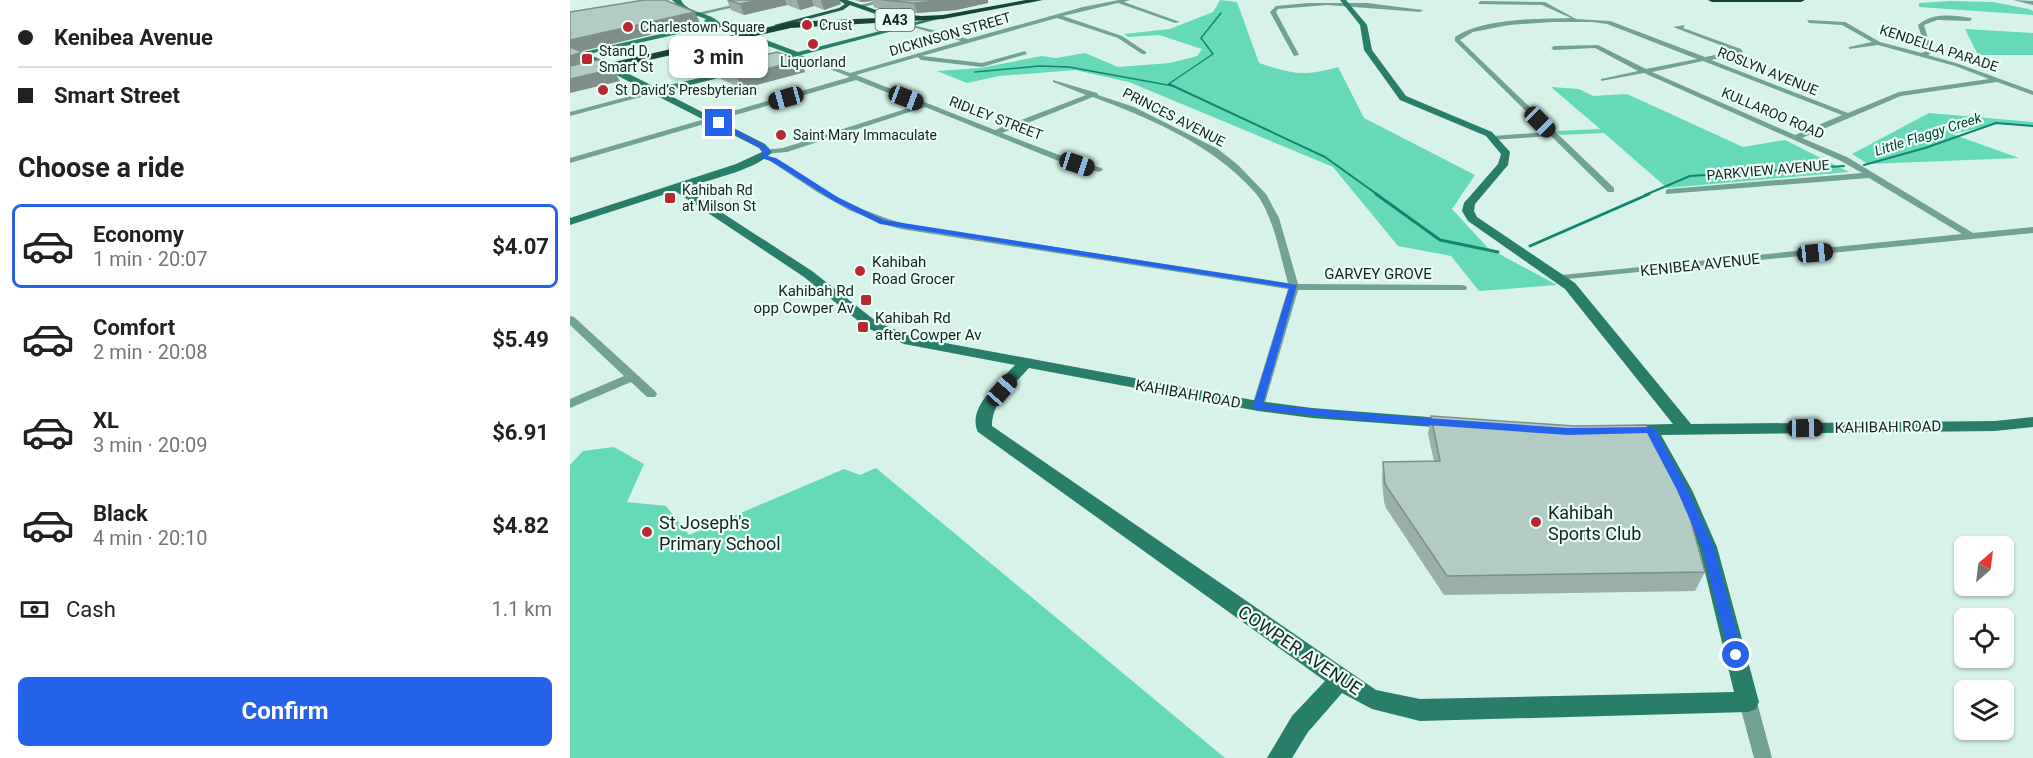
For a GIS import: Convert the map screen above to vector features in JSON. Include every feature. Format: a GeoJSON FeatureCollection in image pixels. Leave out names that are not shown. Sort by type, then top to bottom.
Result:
{"type":"FeatureCollection","features":[{"type":"Feature","properties":{"kind":"highway","name":"A43"},"geometry":{"type":"LineString","coordinates":[[570,74],[778,25],[919,16],[1024,0]]}},
{"type":"Feature","properties":{"kind":"highway","name":"A43"},"geometry":{"type":"LineString","coordinates":[[745,33],[845,19],[908,22],[1039,0]]}},
{"type":"Feature","properties":{"kind":"highway"},"geometry":{"type":"LineString","coordinates":[[1712,0],[1801,0]]}},
{"type":"Feature","properties":{"kind":"main road"},"geometry":{"type":"LineString","coordinates":[[832,0],[884,15],[919,16]]}},
{"type":"Feature","properties":{"kind":"main road"},"geometry":{"type":"LineString","coordinates":[[844,2],[853,10],[845,19]]}},
{"type":"Feature","properties":{"kind":"main road"},"geometry":{"type":"LineString","coordinates":[[778,25],[841,9],[844,2]]}},
{"type":"Feature","properties":{"kind":"main road"},"geometry":{"type":"LineString","coordinates":[[845,19],[861,9],[859,6]]}},
{"type":"Feature","properties":{"kind":"street"},"geometry":{"type":"LineString","coordinates":[[698,15],[762,0]]}},
{"type":"Feature","properties":{"kind":"street"},"geometry":{"type":"LineString","coordinates":[[859,6],[888,0]]}},
{"type":"Feature","properties":{"kind":"street","name":"DICKINSON STREET"},"geometry":{"type":"LineString","coordinates":[[570,161],[713,120],[968,41],[1057,16],[1127,0]]}},
{"type":"Feature","properties":{"kind":"street"},"geometry":{"type":"LineString","coordinates":[[2016,0],[2033,3]]}},
{"type":"Feature","properties":{"kind":"street","name":"RIDLEY STREET"},"geometry":{"type":"LineString","coordinates":[[671,2],[698,15]]}},
{"type":"Feature","properties":{"kind":"street","name":"RIDLEY STREET"},"geometry":{"type":"LineString","coordinates":[[671,2],[852,77],[1064,159],[1099,170]]}},
{"type":"Feature","properties":{"kind":"street"},"geometry":{"type":"LineString","coordinates":[[1117,2],[1177,22]]}},
{"type":"Feature","properties":{"kind":"street"},"geometry":{"type":"LineString","coordinates":[[1345,2],[1363,25],[1368,50],[1403,98],[1483,130],[1506,154],[1506,159],[1470,203],[1470,215],[1486,230],[1562,278],[1576,292],[1686,429]]}},
{"type":"Feature","properties":{"kind":"street"},"geometry":{"type":"LineString","coordinates":[[1296,55],[1273,12],[1281,6],[1345,2],[1420,10]]}},
{"type":"Feature","properties":{"kind":"street"},"geometry":{"type":"LineString","coordinates":[[1274,3],[1281,6]]}},
{"type":"Feature","properties":{"kind":"street"},"geometry":{"type":"LineString","coordinates":[[1480,3],[1543,3],[1576,19]]}},
{"type":"Feature","properties":{"kind":"street"},"geometry":{"type":"LineString","coordinates":[[1057,16],[1120,37],[1144,53]]}},
{"type":"Feature","properties":{"kind":"street"},"geometry":{"type":"LineString","coordinates":[[1922,56],[1929,53],[1921,25],[1924,22],[1936,18],[1970,19]]}},
{"type":"Feature","properties":{"kind":"street","name":"ROSLYN AVENUE"},"geometry":{"type":"LineString","coordinates":[[1611,190],[1457,40],[1467,33],[1511,24],[1576,19],[1594,21],[1706,59],[1847,115]]}},
{"type":"Feature","properties":{"kind":"street","name":"KENDELLA PARADE"},"geometry":{"type":"LineString","coordinates":[[1809,21],[1847,24],[1878,43],[2033,93]]}},
{"type":"Feature","properties":{"kind":"street"},"geometry":{"type":"LineString","coordinates":[[760,64],[908,22],[968,41]]}},
{"type":"Feature","properties":{"kind":"street"},"geometry":{"type":"LineString","coordinates":[[574,55],[717,23]]}},
{"type":"Feature","properties":{"kind":"street"},"geometry":{"type":"LineString","coordinates":[[1603,80],[1739,53],[1739,50],[1679,26],[1668,24]]}},
{"type":"Feature","properties":{"kind":"street"},"geometry":{"type":"LineString","coordinates":[[1851,48],[1878,43]]}},
{"type":"Feature","properties":{"kind":"street","name":"KULLAROO ROAD"},"geometry":{"type":"LineString","coordinates":[[1554,48],[1596,46],[1643,71],[1832,153],[1971,236]]}},
{"type":"Feature","properties":{"kind":"street"},"geometry":{"type":"LineString","coordinates":[[914,57],[982,65],[1025,53]]}},
{"type":"Feature","properties":{"kind":"street"},"geometry":{"type":"LineString","coordinates":[[574,55],[607,66],[713,120],[762,146],[765,154]]}},
{"type":"Feature","properties":{"kind":"street"},"geometry":{"type":"LineString","coordinates":[[570,114],[750,67]]}},
{"type":"Feature","properties":{"kind":"street"},"geometry":{"type":"LineString","coordinates":[[1794,138],[1912,91],[1998,80]]}},
{"type":"Feature","properties":{"kind":"street","name":"PRINCES AVENUE"},"geometry":{"type":"LineString","coordinates":[[1055,81],[1131,109],[1215,151],[1235,167],[1263,196],[1269,207],[1294,286]]}},
{"type":"Feature","properties":{"kind":"street"},"geometry":{"type":"LineString","coordinates":[[996,132],[1095,94]]}},
{"type":"Feature","properties":{"kind":"street"},"geometry":{"type":"LineString","coordinates":[[570,222],[678,188],[765,154],[924,105]]}},
{"type":"Feature","properties":{"kind":"street"},"geometry":{"type":"LineString","coordinates":[[1493,138],[1551,134]]}},
{"type":"Feature","properties":{"kind":"street","name":"GARVEY GROVE"},"geometry":{"type":"LineString","coordinates":[[765,154],[836,200],[883,222],[1294,286],[1388,289],[1462,288]]}},
{"type":"Feature","properties":{"kind":"street","name":"PARKVIEW AVENUE"},"geometry":{"type":"LineString","coordinates":[[1669,192],[1870,175]]}},
{"type":"Feature","properties":{"kind":"street","name":"KAHIBAH ROAD"},"geometry":{"type":"LineString","coordinates":[[678,188],[797,266],[872,324],[882,330],[929,346],[1258,406],[1312,413],[1458,424]]}},
{"type":"Feature","properties":{"kind":"street","name":"KENIBEA AVENUE"},"geometry":{"type":"LineString","coordinates":[[1562,278],[2033,230]]}},
{"type":"Feature","properties":{"kind":"street"},"geometry":{"type":"LineString","coordinates":[[1258,406],[1294,286]]}},
{"type":"Feature","properties":{"kind":"street"},"geometry":{"type":"LineString","coordinates":[[570,319],[651,394]]}},
{"type":"Feature","properties":{"kind":"street","name":"COWPER AVENUE"},"geometry":{"type":"LineString","coordinates":[[1024,364],[987,407],[982,418],[984,428],[1340,680],[1372,699],[1420,710],[1748,702]]}},
{"type":"Feature","properties":{"kind":"street"},"geometry":{"type":"LineString","coordinates":[[570,404],[632,377]]}},
{"type":"Feature","properties":{"kind":"street","name":"KAHIBAH ROAD"},"geometry":{"type":"LineString","coordinates":[[1615,430],[1995,426],[2033,422]]}},
{"type":"Feature","properties":{"kind":"street"},"geometry":{"type":"LineString","coordinates":[[1650,429],[1683,490],[1708,547],[1763,758]]}},
{"type":"Feature","properties":{"kind":"street"},"geometry":{"type":"LineString","coordinates":[[1279,758],[1300,724],[1340,680]]}},
{"type":"Feature","properties":{"kind":"green space"},"geometry":{"type":"Polygon","coordinates":[[[1220,0],[1237,2],[1259,63],[1298,73],[1338,67],[1364,118],[1475,175],[1452,209],[1488,248],[1557,285],[1479,291],[1451,256],[1398,246],[1333,167],[1129,82],[1075,70],[999,76],[967,83],[937,71],[980,68],[1042,56],[1056,58],[1085,53],[1118,67],[1170,63],[1197,56],[1202,49],[1159,35],[1128,37],[1124,34],[1170,29],[1213,12],[1220,0]]]}},
{"type":"Feature","properties":{"kind":"green space"},"geometry":{"type":"Polygon","coordinates":[[[1993,2],[2029,9],[2033,11],[2033,15],[1919,7],[1919,3],[1993,2]]]}},
{"type":"Feature","properties":{"kind":"green space"},"geometry":{"type":"Polygon","coordinates":[[[1965,29],[2033,33],[2033,55],[1978,55],[1965,29]]]}},
{"type":"Feature","properties":{"kind":"green space"},"geometry":{"type":"Polygon","coordinates":[[[1551,87],[1579,89],[1593,96],[1627,94],[1743,147],[1785,140],[1849,172],[1667,188],[1604,133],[1560,135],[1556,131],[1600,129],[1551,87]]]}},
{"type":"Feature","properties":{"kind":"green space"},"geometry":{"type":"Polygon","coordinates":[[[1929,113],[2033,122],[2033,126],[1997,124],[1952,134],[2019,158],[1868,164],[1852,154],[1929,113]]]}},
{"type":"Feature","properties":{"kind":"green space"},"geometry":{"type":"Polygon","coordinates":[[[614,447],[644,464],[627,502],[666,506],[689,535],[844,469],[860,475],[876,468],[1225,758],[570,758],[570,465],[583,451],[614,447]]]}},
{"type":"Feature","properties":{"kind":"building"},"geometry":{"type":"Polygon","coordinates":[[[644,0],[665,0],[695,12],[570,40],[570,12],[644,0]]]}},
{"type":"Feature","properties":{"kind":"building"},"geometry":{"type":"Polygon","coordinates":[[[728,0],[759,0],[740,4],[728,0]]]}},
{"type":"Feature","properties":{"kind":"building"},"geometry":{"type":"Polygon","coordinates":[[[882,0],[950,0],[914,3],[882,0]]]}},
{"type":"Feature","properties":{"kind":"building"},"geometry":{"type":"Polygon","coordinates":[[[747,42],[763,48],[727,58],[711,51],[747,42]]]}},
{"type":"Feature","properties":{"kind":"building"},"geometry":{"type":"Polygon","coordinates":[[[570,47],[582,52],[570,56],[570,47]]]}},
{"type":"Feature","properties":{"kind":"building"},"geometry":{"type":"Polygon","coordinates":[[[777,52],[800,60],[737,77],[715,67],[777,52]]]}},
{"type":"Feature","properties":{"kind":"building"},"geometry":{"type":"Polygon","coordinates":[[[597,60],[613,69],[570,79],[570,66],[597,60]]]}},
{"type":"Feature","properties":{"kind":"building","name":"Kahibah Sports Club"},"geometry":{"type":"Polygon","coordinates":[[[1431,416],[1574,426],[1646,425],[1690,518],[1705,572],[1447,576],[1385,484],[1383,462],[1440,461],[1431,416]]]}},
{"type":"Feature","properties":{"kind":"waterway"},"geometry":{"type":"LineString","coordinates":[[1170,83],[1213,54],[1201,38],[1221,13]]}},
{"type":"Feature","properties":{"kind":"waterway"},"geometry":{"type":"LineString","coordinates":[[975,72],[1039,66],[1069,67],[1173,86]]}},
{"type":"Feature","properties":{"kind":"waterway"},"geometry":{"type":"LineString","coordinates":[[1169,84],[1325,157],[1378,195]]}},
{"type":"Feature","properties":{"kind":"waterway","name":"Little Flaggy Creek"},"geometry":{"type":"LineString","coordinates":[[1864,165],[1925,148],[1996,123],[2033,126]]}},
{"type":"Feature","properties":{"kind":"waterway"},"geometry":{"type":"LineString","coordinates":[[1645,195],[1690,176],[1844,166]]}},
{"type":"Feature","properties":{"kind":"waterway"},"geometry":{"type":"LineString","coordinates":[[1376,194],[1440,240],[1498,252]]}},
{"type":"Feature","properties":{"kind":"waterway"},"geometry":{"type":"LineString","coordinates":[[1530,246],[1649,194]]}},
{"type":"Feature","properties":{"kind":"place","name":"Crust"},"geometry":{"type":"Point","coordinates":[807,25]}},
{"type":"Feature","properties":{"kind":"place","name":"Charlestown Square"},"geometry":{"type":"Point","coordinates":[628,27]}},
{"type":"Feature","properties":{"kind":"place","name":"Liquorland"},"geometry":{"type":"Point","coordinates":[813,44]}},
{"type":"Feature","properties":{"kind":"place","name":"Stand D, Smart St"},"geometry":{"type":"Point","coordinates":[587,59]}},
{"type":"Feature","properties":{"kind":"place","name":"St David’s Presbyterian"},"geometry":{"type":"Point","coordinates":[603,90]}},
{"type":"Feature","properties":{"kind":"place","name":"Saint Mary Immaculate"},"geometry":{"type":"Point","coordinates":[781,135]}},
{"type":"Feature","properties":{"kind":"place","name":"Kahibah Rd at Milson St"},"geometry":{"type":"Point","coordinates":[670,198]}},
{"type":"Feature","properties":{"kind":"place","name":"Kahibah Road Grocer"},"geometry":{"type":"Point","coordinates":[860,271]}},
{"type":"Feature","properties":{"kind":"place","name":"Kahibah Rd opp Cowper Av"},"geometry":{"type":"Point","coordinates":[866,300]}},
{"type":"Feature","properties":{"kind":"place","name":"Kahibah Rd after Cowper Av"},"geometry":{"type":"Point","coordinates":[863,327]}},
{"type":"Feature","properties":{"kind":"place","name":"Kahibah Sports Club"},"geometry":{"type":"Point","coordinates":[1536,522]}},
{"type":"Feature","properties":{"kind":"place","name":"St Joseph's Primary School"},"geometry":{"type":"Point","coordinates":[647,532]}},
{"type":"Feature","properties":{"kind":"route"},"geometry":{"type":"LineString","coordinates":[[719,123],[766,149],[767,152],[763,156],[773,159],[836,200],[883,222],[1294,286],[1258,406],[1287,411],[1370,418],[1568,431],[1650,429],[1683,490],[1708,547],[1736,655]]}}]}
